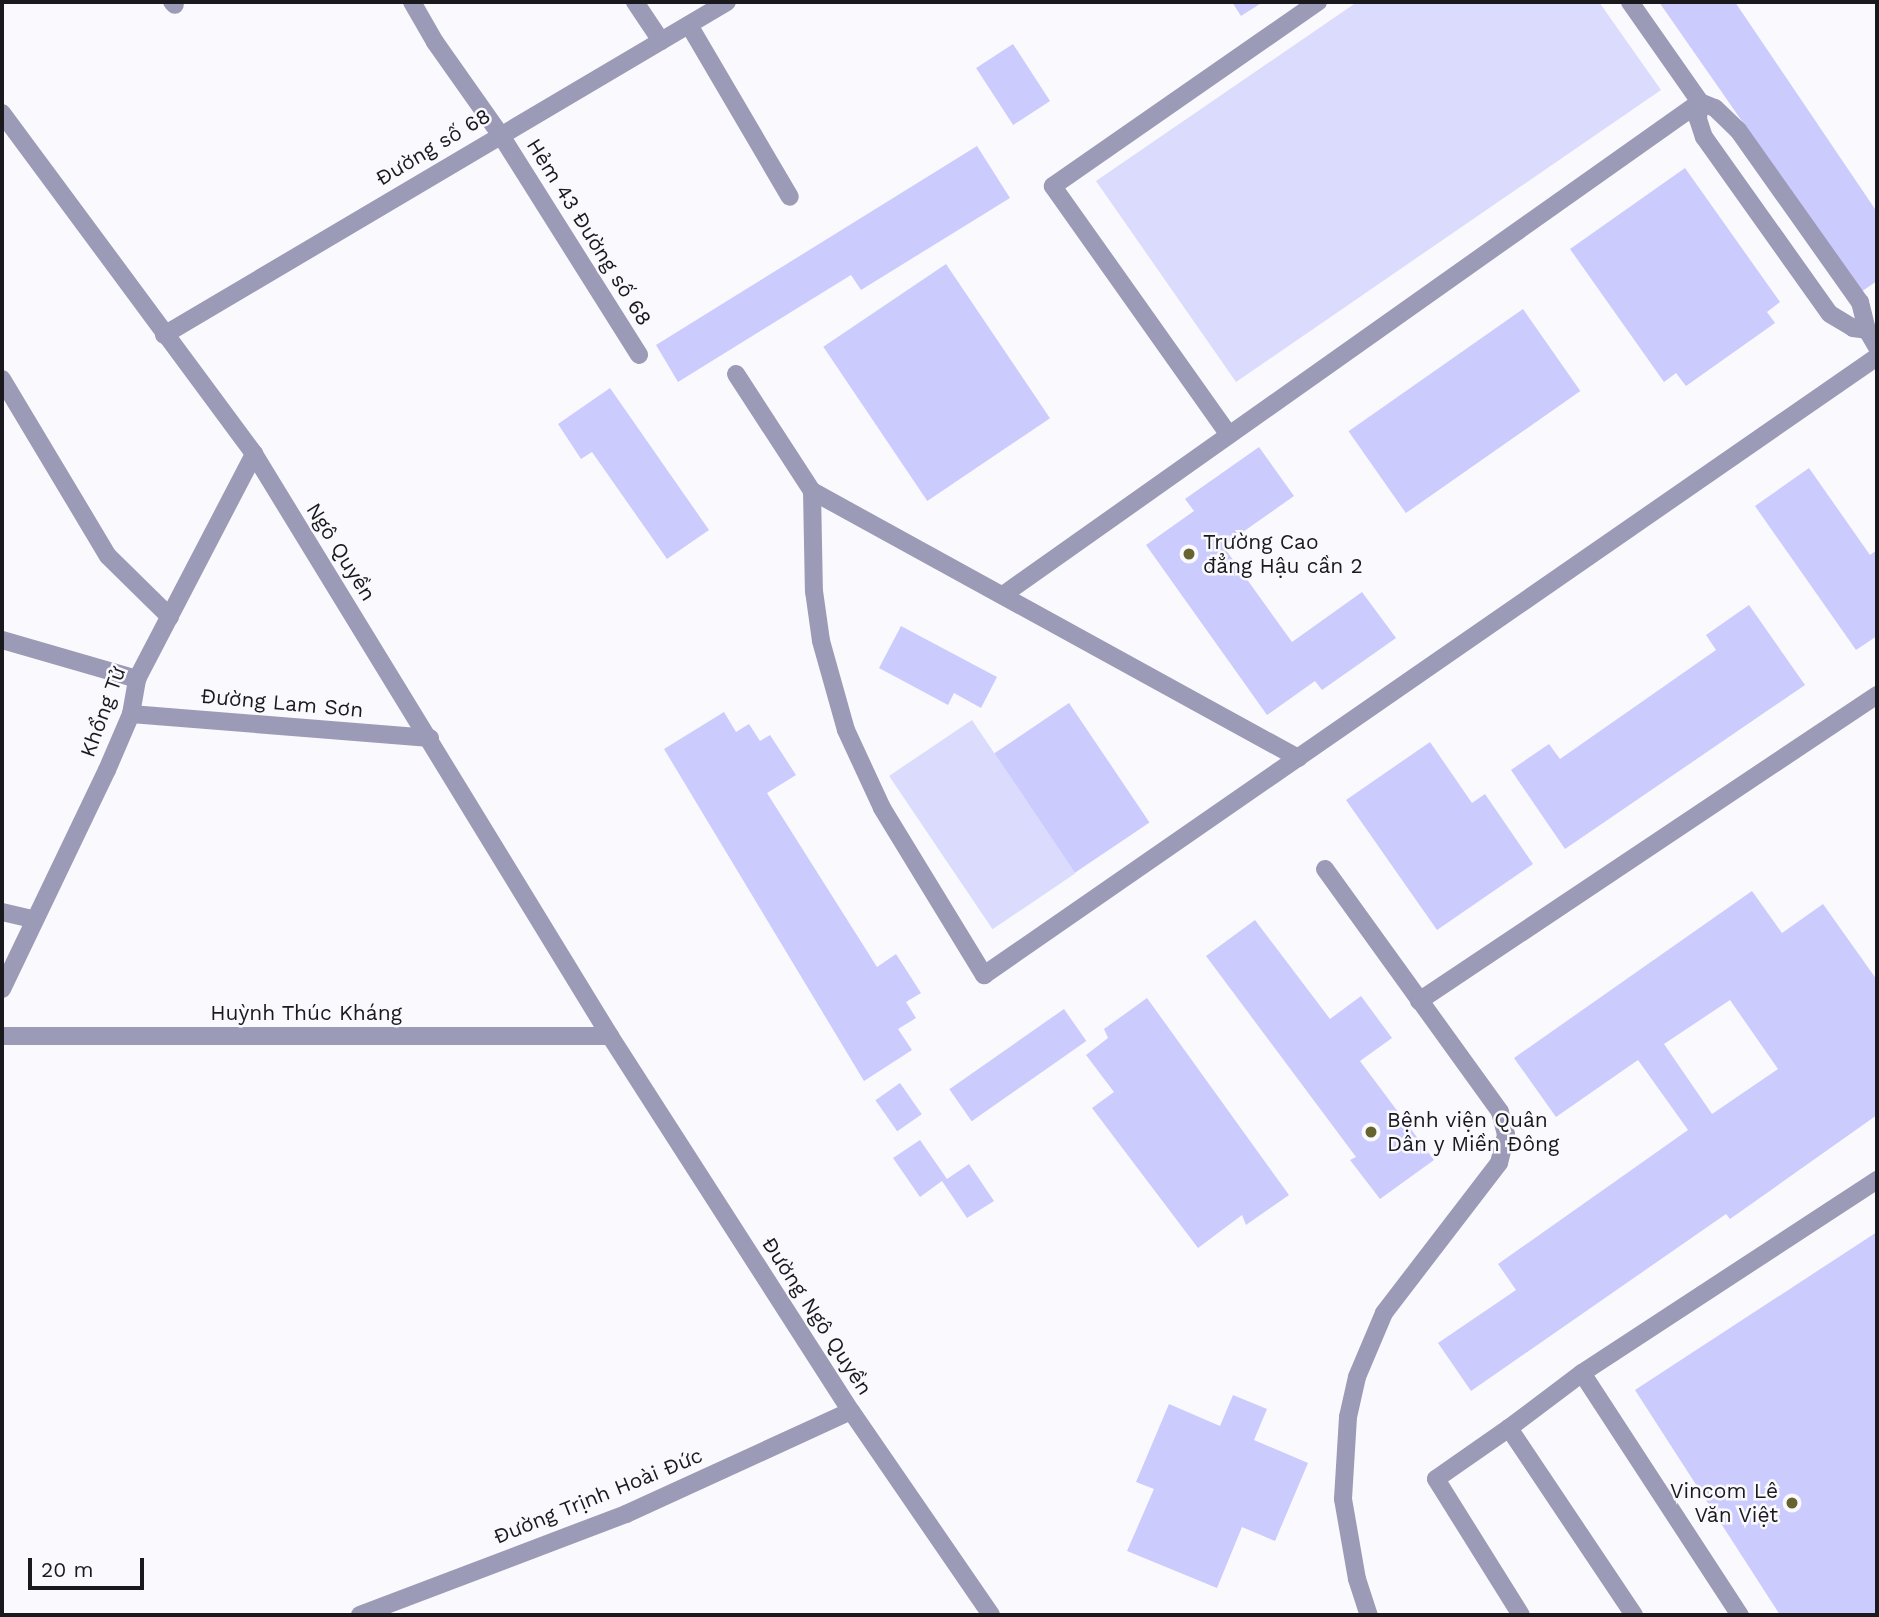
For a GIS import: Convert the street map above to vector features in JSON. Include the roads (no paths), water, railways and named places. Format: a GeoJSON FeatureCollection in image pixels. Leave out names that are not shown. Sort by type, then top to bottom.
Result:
{"type":"FeatureCollection","features":[{"type":"Feature","properties":{"kind":"street","name":"Hẻm 43 Đường số 68"},"geometry":{"type":"LineString","coordinates":[[412,2],[435,42],[500,134],[639,355]]}},
{"type":"Feature","properties":{"kind":"street"},"geometry":{"type":"LineString","coordinates":[[635,2],[661,41]]}},
{"type":"Feature","properties":{"kind":"street","name":"Đường số 68"},"geometry":{"type":"LineString","coordinates":[[164,335],[727,2]]}},
{"type":"Feature","properties":{"kind":"street"},"geometry":{"type":"LineString","coordinates":[[1229,435],[1053,186],[1318,2]]}},
{"type":"Feature","properties":{"kind":"street"},"geometry":{"type":"LineString","coordinates":[[1630,2],[1700,102],[1715,108],[1734,124],[1860,302],[1867,330],[1877,347]]}},
{"type":"Feature","properties":{"kind":"street"},"geometry":{"type":"LineString","coordinates":[[689,24],[790,197]]}},
{"type":"Feature","properties":{"kind":"street"},"geometry":{"type":"LineString","coordinates":[[1003,595],[1700,102]]}},
{"type":"Feature","properties":{"kind":"street"},"geometry":{"type":"LineString","coordinates":[[1700,102],[1699,119],[1704,137],[1830,314],[1853,328],[1867,330]]}},
{"type":"Feature","properties":{"kind":"street","name":"Ngô Quyền"},"geometry":{"type":"LineString","coordinates":[[2,113],[254,454],[610,1036]]}},
{"type":"Feature","properties":{"kind":"street"},"geometry":{"type":"LineString","coordinates":[[812,491],[812,553],[821,641],[846,730],[882,808],[984,975],[1877,357]]}},
{"type":"Feature","properties":{"kind":"street"},"geometry":{"type":"LineString","coordinates":[[736,374],[812,491],[1298,758]]}},
{"type":"Feature","properties":{"kind":"street"},"geometry":{"type":"LineString","coordinates":[[2,379],[108,556],[170,617]]}},
{"type":"Feature","properties":{"kind":"street","name":"Khổng Tử"},"geometry":{"type":"LineString","coordinates":[[2,989],[131,713],[137,679],[254,454]]}},
{"type":"Feature","properties":{"kind":"street"},"geometry":{"type":"LineString","coordinates":[[2,640],[137,679]]}},
{"type":"Feature","properties":{"kind":"street"},"geometry":{"type":"LineString","coordinates":[[1419,1002],[1877,695]]}},
{"type":"Feature","properties":{"kind":"street","name":"Đường Lam Sơn"},"geometry":{"type":"LineString","coordinates":[[131,713],[430,738]]}},
{"type":"Feature","properties":{"kind":"street"},"geometry":{"type":"LineString","coordinates":[[1325,869],[1500,1112],[1506,1135],[1499,1163],[1384,1313],[1357,1377],[1347,1431],[1343,1499],[1357,1580],[1369,1615]]}},
{"type":"Feature","properties":{"kind":"street"},"geometry":{"type":"LineString","coordinates":[[2,912],[33,919]]}},
{"type":"Feature","properties":{"kind":"street","name":"Huỳnh Thúc Kháng"},"geometry":{"type":"LineString","coordinates":[[2,1036],[610,1036]]}},
{"type":"Feature","properties":{"kind":"street","name":"Đường Ngô Quyền"},"geometry":{"type":"LineString","coordinates":[[610,1036],[851,1411],[991,1615]]}},
{"type":"Feature","properties":{"kind":"street"},"geometry":{"type":"LineString","coordinates":[[1521,1615],[1436,1479],[1582,1373],[1877,1180]]}},
{"type":"Feature","properties":{"kind":"street"},"geometry":{"type":"LineString","coordinates":[[1582,1373],[1740,1615]]}},
{"type":"Feature","properties":{"kind":"street","name":"Đường Trịnh Hoài Đức"},"geometry":{"type":"LineString","coordinates":[[360,1615],[626,1514],[851,1411]]}},
{"type":"Feature","properties":{"kind":"street"},"geometry":{"type":"LineString","coordinates":[[1509,1428],[1634,1615]]}},
{"type":"Feature","properties":{"kind":"place","name":"Trường Cao đẳng Hậu cần 2"},"geometry":{"type":"Point","coordinates":[1189,554]}},
{"type":"Feature","properties":{"kind":"place","name":"Bệnh viện Quân Dân y Miền Đông"},"geometry":{"type":"Point","coordinates":[1371,1132]}},
{"type":"Feature","properties":{"kind":"place","name":"Vincom Lê Văn Việt"},"geometry":{"type":"Point","coordinates":[1792,1503]}}]}
